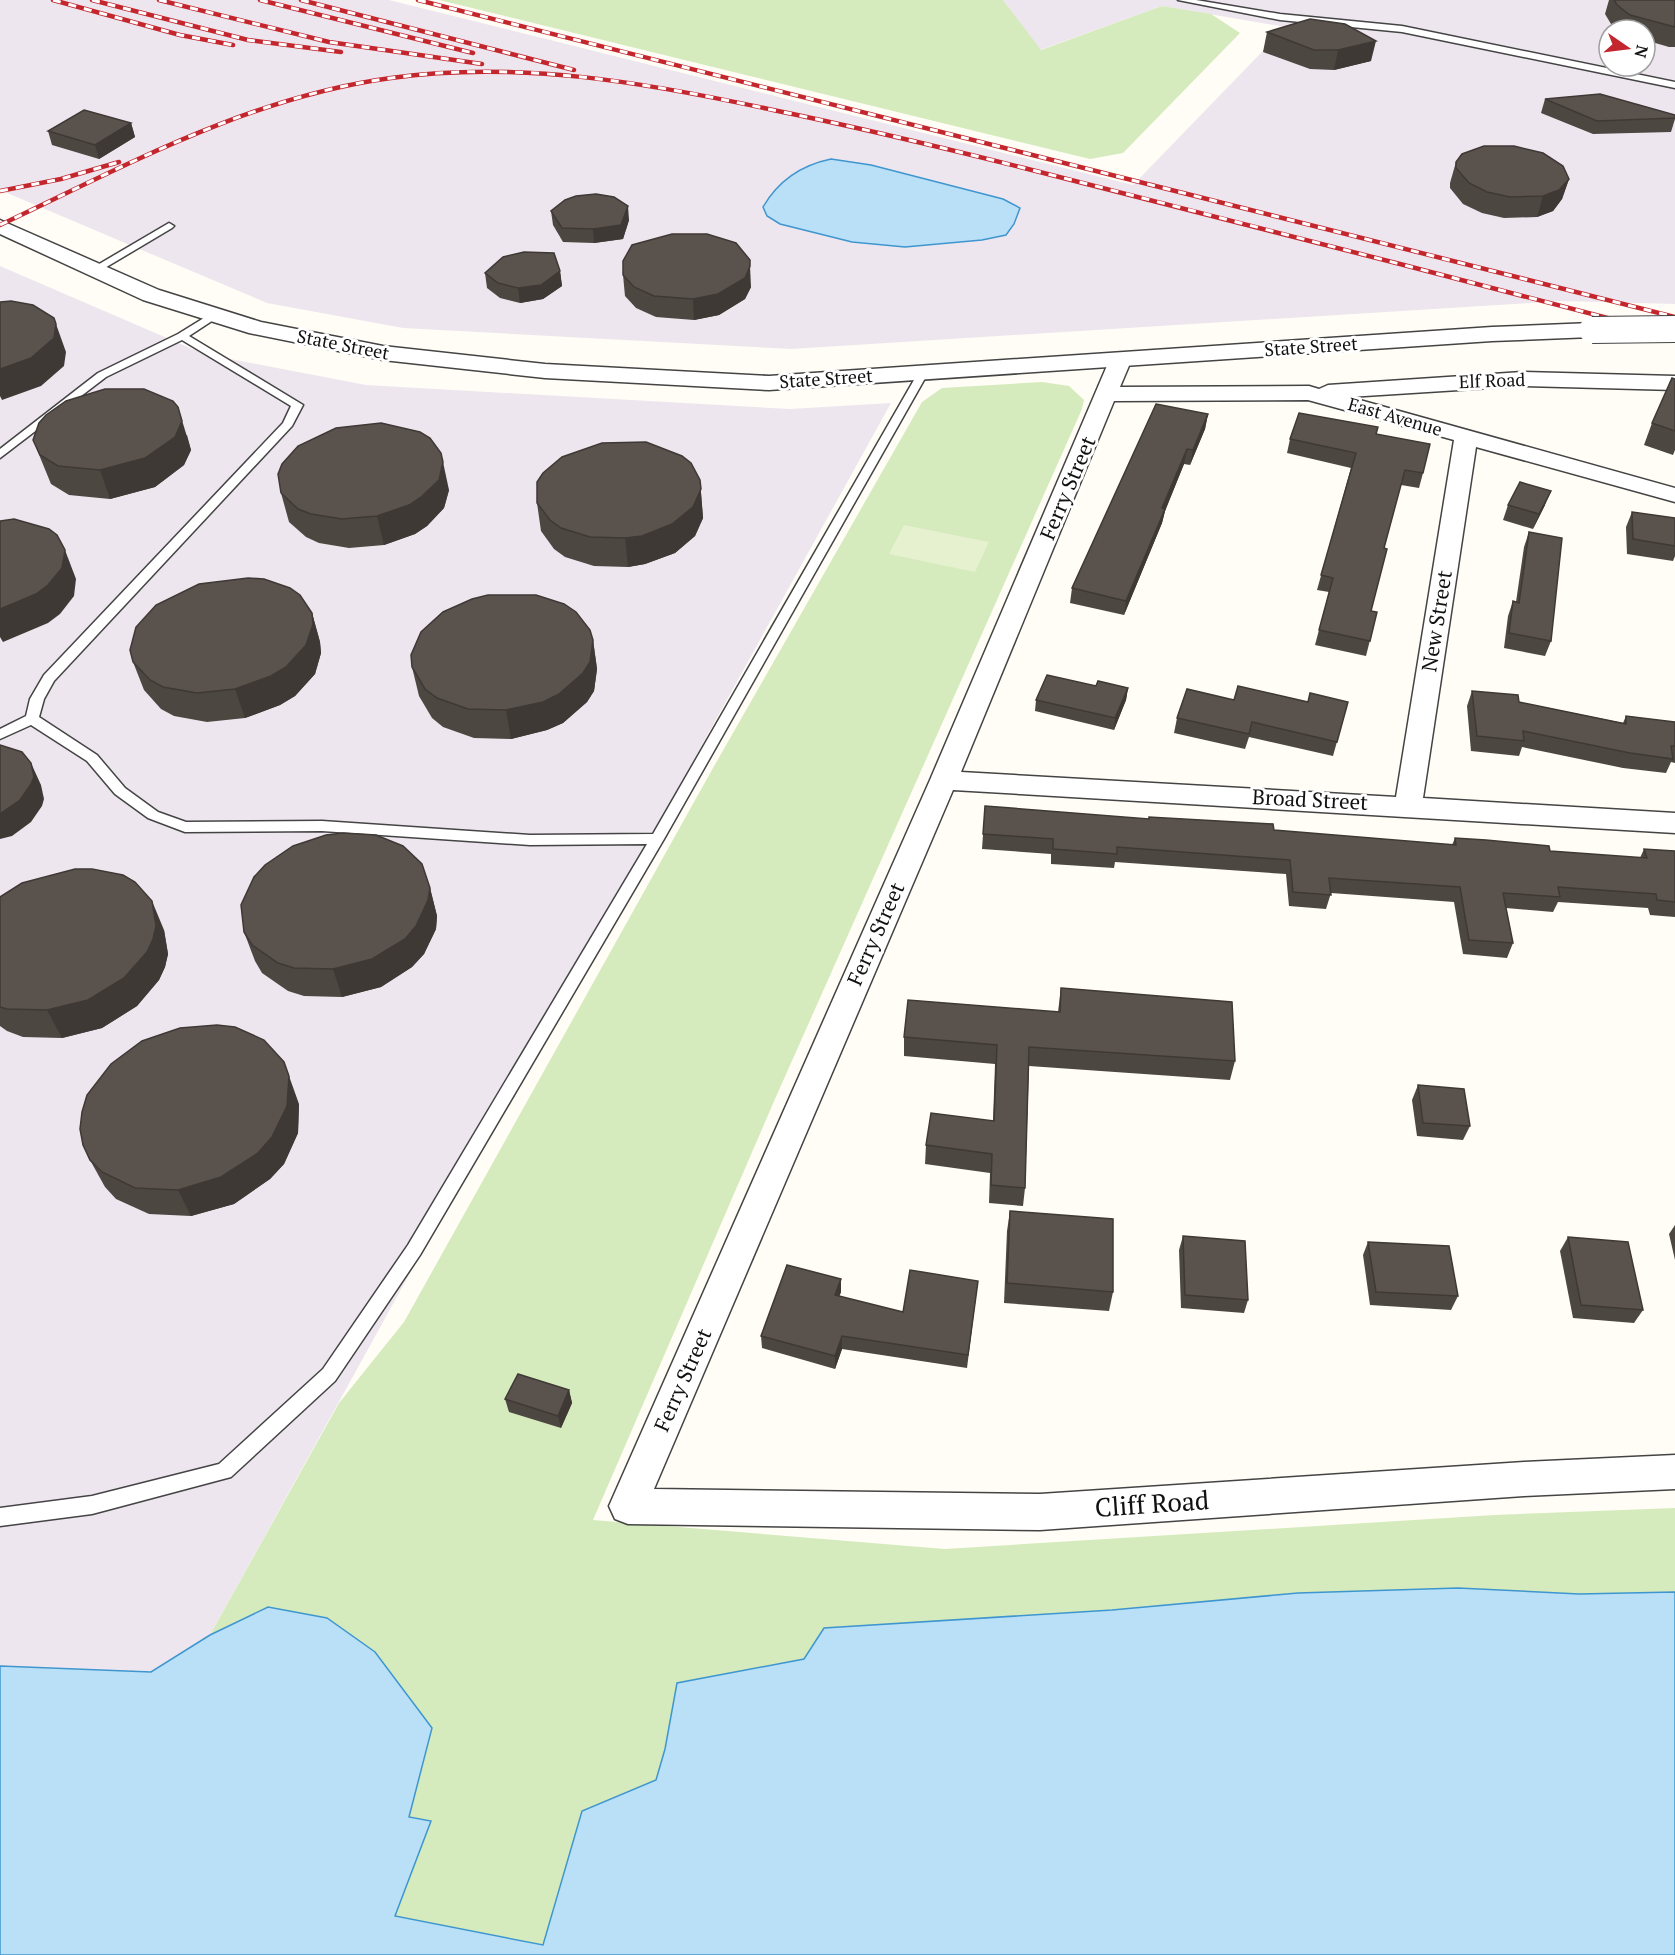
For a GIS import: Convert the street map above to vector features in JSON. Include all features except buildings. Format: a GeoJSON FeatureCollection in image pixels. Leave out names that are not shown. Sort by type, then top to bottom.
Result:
{"type":"FeatureCollection","features":[{"type":"Feature","properties":{"kind":"street","name":"State Street"},"geometry":{"type":"LineString","coordinates":[[0,226],[151,295],[257,328],[383,353],[545,371],[769,383],[1492,334],[1592,330],[1675,330]]}},
{"type":"Feature","properties":{"kind":"street","name":"Ferry Street"},"geometry":{"type":"LineString","coordinates":[[628,1506],[944,780],[1120,361]]}},
{"type":"Feature","properties":{"kind":"street","name":"Elf Road"},"geometry":{"type":"LineString","coordinates":[[1309,393],[1396,385],[1522,379],[1675,383]]}},
{"type":"Feature","properties":{"kind":"street","name":"East Avenue"},"geometry":{"type":"LineString","coordinates":[[1107,394],[1309,393],[1675,495]]}},
{"type":"Feature","properties":{"kind":"street","name":"New Street"},"geometry":{"type":"LineString","coordinates":[[1408,805],[1466,438]]}},
{"type":"Feature","properties":{"kind":"street","name":"Broad Street"},"geometry":{"type":"LineString","coordinates":[[944,780],[1408,805],[1675,823]]}},
{"type":"Feature","properties":{"kind":"street","name":"Cliff Road"},"geometry":{"type":"LineString","coordinates":[[628,1506],[1040,1512],[1524,1479],[1675,1472]]}},
{"type":"Feature","properties":{"kind":"lane"},"geometry":{"type":"LineString","coordinates":[[1182,0],[1280,16],[1402,29],[1675,84]]}},
{"type":"Feature","properties":{"kind":"lane"},"geometry":{"type":"LineString","coordinates":[[94,270],[169,226]]}},
{"type":"Feature","properties":{"kind":"lane"},"geometry":{"type":"LineString","coordinates":[[0,454],[102,375],[182,336],[216,315]]}},
{"type":"Feature","properties":{"kind":"lane"},"geometry":{"type":"LineString","coordinates":[[32,719],[37,699],[49,678],[288,423],[297,405],[182,336]]}},
{"type":"Feature","properties":{"kind":"lane"},"geometry":{"type":"LineString","coordinates":[[0,1517],[92,1505],[224,1471],[329,1375],[414,1250],[657,839],[923,373]]}},
{"type":"Feature","properties":{"kind":"lane"},"geometry":{"type":"LineString","coordinates":[[0,734],[32,719]]}},
{"type":"Feature","properties":{"kind":"lane"},"geometry":{"type":"LineString","coordinates":[[32,719],[92,758],[120,791],[145,809],[185,827],[322,826],[530,840],[657,839]]}},
{"type":"Feature","properties":{"kind":"shaded area"},"geometry":{"type":"Polygon","coordinates":[[[0,0],[389,0],[1133,185],[1286,27],[1162,6],[1040,50],[1003,0],[1675,0],[1675,304],[1561,301],[791,349],[403,328],[267,303],[0,190],[0,0]]]}},
{"type":"Feature","properties":{"kind":"shaded area"},"geometry":{"type":"Polygon","coordinates":[[[0,266],[204,354],[366,385],[790,409],[891,403],[210,1635],[151,1672],[0,1666],[0,266]]]}},
{"type":"Feature","properties":{"kind":"green space"},"geometry":{"type":"Polygon","coordinates":[[[439,0],[1003,0],[1041,50],[1162,6],[1211,14],[1240,33],[1123,153],[1090,159],[439,0]]]}},
{"type":"Feature","properties":{"kind":"green space"},"geometry":{"type":"Polygon","coordinates":[[[1042,382],[1069,386],[1084,400],[1082,409],[775,1099],[593,1520],[945,1549],[1495,1515],[1675,1508],[1675,1592],[1579,1594],[1458,1588],[1298,1593],[1112,1610],[824,1628],[804,1659],[677,1683],[665,1749],[656,1780],[582,1811],[544,1945],[394,1917],[431,1822],[409,1817],[432,1728],[375,1652],[269,1607],[210,1635],[339,1403],[404,1322],[713,768],[922,402],[942,388],[1042,382]]]}},
{"type":"Feature","properties":{"kind":"green space"},"geometry":{"type":"Polygon","coordinates":[[[904,525],[989,542],[975,572],[889,554],[904,525]]]}},
{"type":"Feature","properties":{"kind":"water"},"geometry":{"type":"Polygon","coordinates":[[[831,159],[871,165],[1003,199],[1020,208],[1014,224],[1006,235],[982,240],[905,247],[852,242],[780,224],[767,216],[763,207],[783,182],[810,165],[831,159]]]}},
{"type":"Feature","properties":{"kind":"water"},"geometry":{"type":"Polygon","coordinates":[[[1458,1588],[1579,1594],[1675,1592],[1675,1955],[0,1955],[0,1666],[151,1672],[210,1635],[268,1607],[327,1618],[375,1652],[432,1728],[409,1817],[431,1821],[395,1916],[543,1945],[582,1811],[656,1780],[665,1749],[677,1683],[804,1659],[824,1628],[1112,1610],[1298,1593],[1458,1588]]]}},
{"type":"Feature","properties":{"kind":"railway"},"geometry":{"type":"LineString","coordinates":[[53,0],[180,35],[233,45]]}},
{"type":"Feature","properties":{"kind":"railway"},"geometry":{"type":"LineString","coordinates":[[92,0],[248,40],[341,52]]}},
{"type":"Feature","properties":{"kind":"railway"},"geometry":{"type":"LineString","coordinates":[[159,0],[329,42],[482,64]]}},
{"type":"Feature","properties":{"kind":"railway"},"geometry":{"type":"LineString","coordinates":[[260,0],[473,53]]}},
{"type":"Feature","properties":{"kind":"railway"},"geometry":{"type":"LineString","coordinates":[[301,0],[574,70]]}},
{"type":"Feature","properties":{"kind":"railway"},"geometry":{"type":"LineString","coordinates":[[418,0],[1675,317]]}},
{"type":"Feature","properties":{"kind":"railway"},"geometry":{"type":"LineString","coordinates":[[0,225],[190,136],[288,101],[339,87],[391,78],[439,73],[535,73],[583,77],[679,91],[867,130],[1335,247],[1646,328]]}},
{"type":"Feature","properties":{"kind":"railway"},"geometry":{"type":"LineString","coordinates":[[0,191],[61,179],[119,162]]}},
{"type":"Feature","properties":{"kind":"railway"},"geometry":{"type":"LineString","coordinates":[[1640,327],[1675,336]]}}]}
